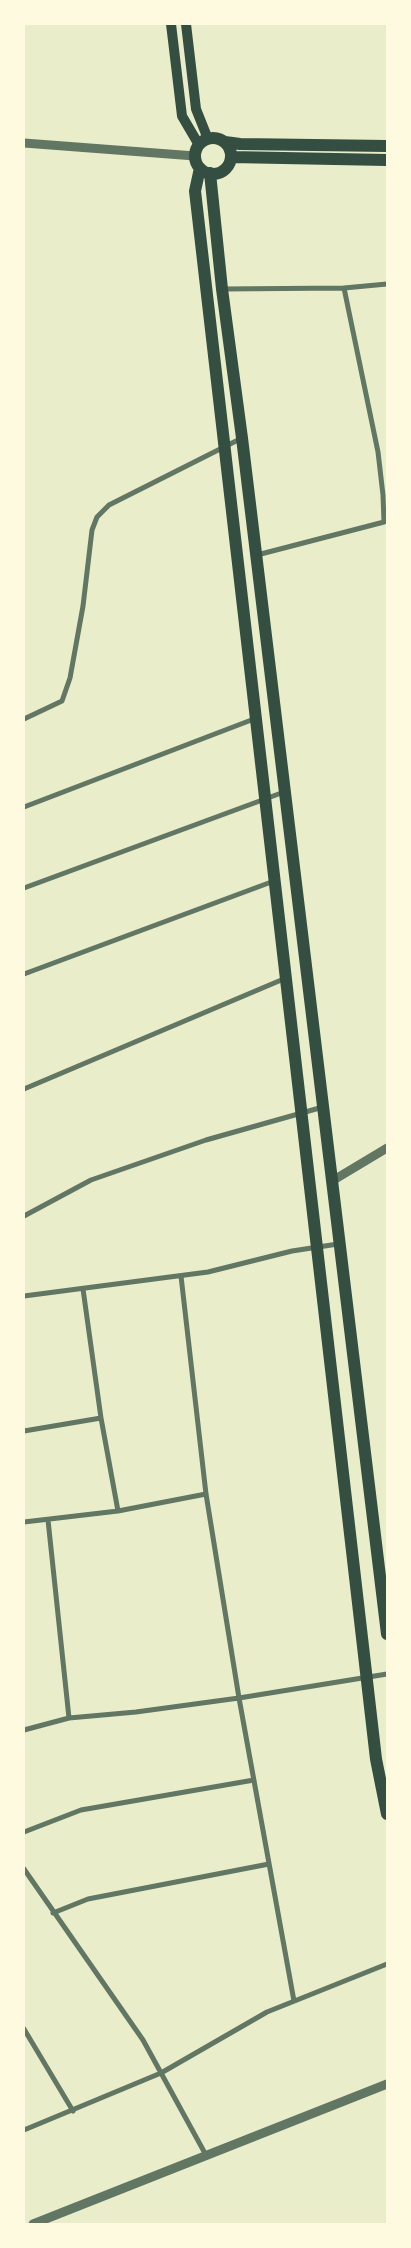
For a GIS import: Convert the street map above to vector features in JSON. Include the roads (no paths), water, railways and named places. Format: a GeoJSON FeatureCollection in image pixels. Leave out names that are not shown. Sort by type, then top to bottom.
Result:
{"type":"FeatureCollection","features":[{"type":"Feature","properties":{"kind":"main road"},"geometry":{"type":"LineString","coordinates":[[170,24],[182,116],[202,156],[222,172],[231,157],[231,152],[225,142]]}},
{"type":"Feature","properties":{"kind":"main road"},"geometry":{"type":"LineString","coordinates":[[186,24],[202,156],[222,288],[253,526],[332,1181],[385,1589],[387,1634]]}},
{"type":"Feature","properties":{"kind":"main road"},"geometry":{"type":"LineString","coordinates":[[387,146],[240,144],[214,138],[202,156],[195,191],[376,1759],[387,1814]]}},
{"type":"Feature","properties":{"kind":"main road"},"geometry":{"type":"LineString","coordinates":[[231,157],[387,160]]}},
{"type":"Feature","properties":{"kind":"main road"},"geometry":{"type":"LineString","coordinates":[[234,527],[253,526]]}},
{"type":"Feature","properties":{"kind":"street"},"geometry":{"type":"LineString","coordinates":[[24,143],[202,156]]}},
{"type":"Feature","properties":{"kind":"street"},"geometry":{"type":"LineString","coordinates":[[222,288],[344,288],[387,284]]}},
{"type":"Feature","properties":{"kind":"street"},"geometry":{"type":"LineString","coordinates":[[256,555],[384,522],[378,452],[344,288]]}},
{"type":"Feature","properties":{"kind":"street"},"geometry":{"type":"LineString","coordinates":[[24,719],[62,701],[70,678],[83,606],[92,530],[97,517],[109,504],[242,438]]}},
{"type":"Feature","properties":{"kind":"street"},"geometry":{"type":"LineString","coordinates":[[24,807],[256,718]]}},
{"type":"Feature","properties":{"kind":"street"},"geometry":{"type":"LineString","coordinates":[[24,888],[285,792]]}},
{"type":"Feature","properties":{"kind":"street"},"geometry":{"type":"LineString","coordinates":[[24,974],[275,880]]}},
{"type":"Feature","properties":{"kind":"street"},"geometry":{"type":"LineString","coordinates":[[24,1089],[286,978]]}},
{"type":"Feature","properties":{"kind":"street"},"geometry":{"type":"LineString","coordinates":[[24,1216],[90,1180],[206,1140],[323,1107]]}},
{"type":"Feature","properties":{"kind":"street"},"geometry":{"type":"LineString","coordinates":[[332,1181],[387,1148]]}},
{"type":"Feature","properties":{"kind":"street"},"geometry":{"type":"LineString","coordinates":[[24,1296],[208,1272],[292,1251],[340,1244]]}},
{"type":"Feature","properties":{"kind":"street"},"geometry":{"type":"LineString","coordinates":[[181,1276],[206,1494],[239,1698],[294,2001]]}},
{"type":"Feature","properties":{"kind":"street"},"geometry":{"type":"LineString","coordinates":[[83,1289],[101,1418],[118,1511]]}},
{"type":"Feature","properties":{"kind":"street"},"geometry":{"type":"LineString","coordinates":[[24,1431],[101,1418]]}},
{"type":"Feature","properties":{"kind":"street"},"geometry":{"type":"LineString","coordinates":[[24,1522],[118,1511],[206,1494]]}},
{"type":"Feature","properties":{"kind":"street"},"geometry":{"type":"LineString","coordinates":[[48,1520],[69,1718]]}},
{"type":"Feature","properties":{"kind":"street"},"geometry":{"type":"LineString","coordinates":[[24,1730],[69,1718],[136,1712],[239,1698],[387,1674]]}},
{"type":"Feature","properties":{"kind":"street"},"geometry":{"type":"LineString","coordinates":[[24,1832],[81,1810],[254,1780]]}},
{"type":"Feature","properties":{"kind":"street"},"geometry":{"type":"LineString","coordinates":[[54,1912],[88,1899],[270,1864]]}},
{"type":"Feature","properties":{"kind":"street"},"geometry":{"type":"LineString","coordinates":[[24,1869],[143,2040],[208,2157]]}},
{"type":"Feature","properties":{"kind":"street"},"geometry":{"type":"LineString","coordinates":[[24,2130],[161,2073],[267,2012],[387,1964]]}},
{"type":"Feature","properties":{"kind":"street"},"geometry":{"type":"LineString","coordinates":[[24,2028],[73,2111]]}},
{"type":"Feature","properties":{"kind":"street"},"geometry":{"type":"LineString","coordinates":[[33,2224],[208,2157],[387,2084]]}}]}
